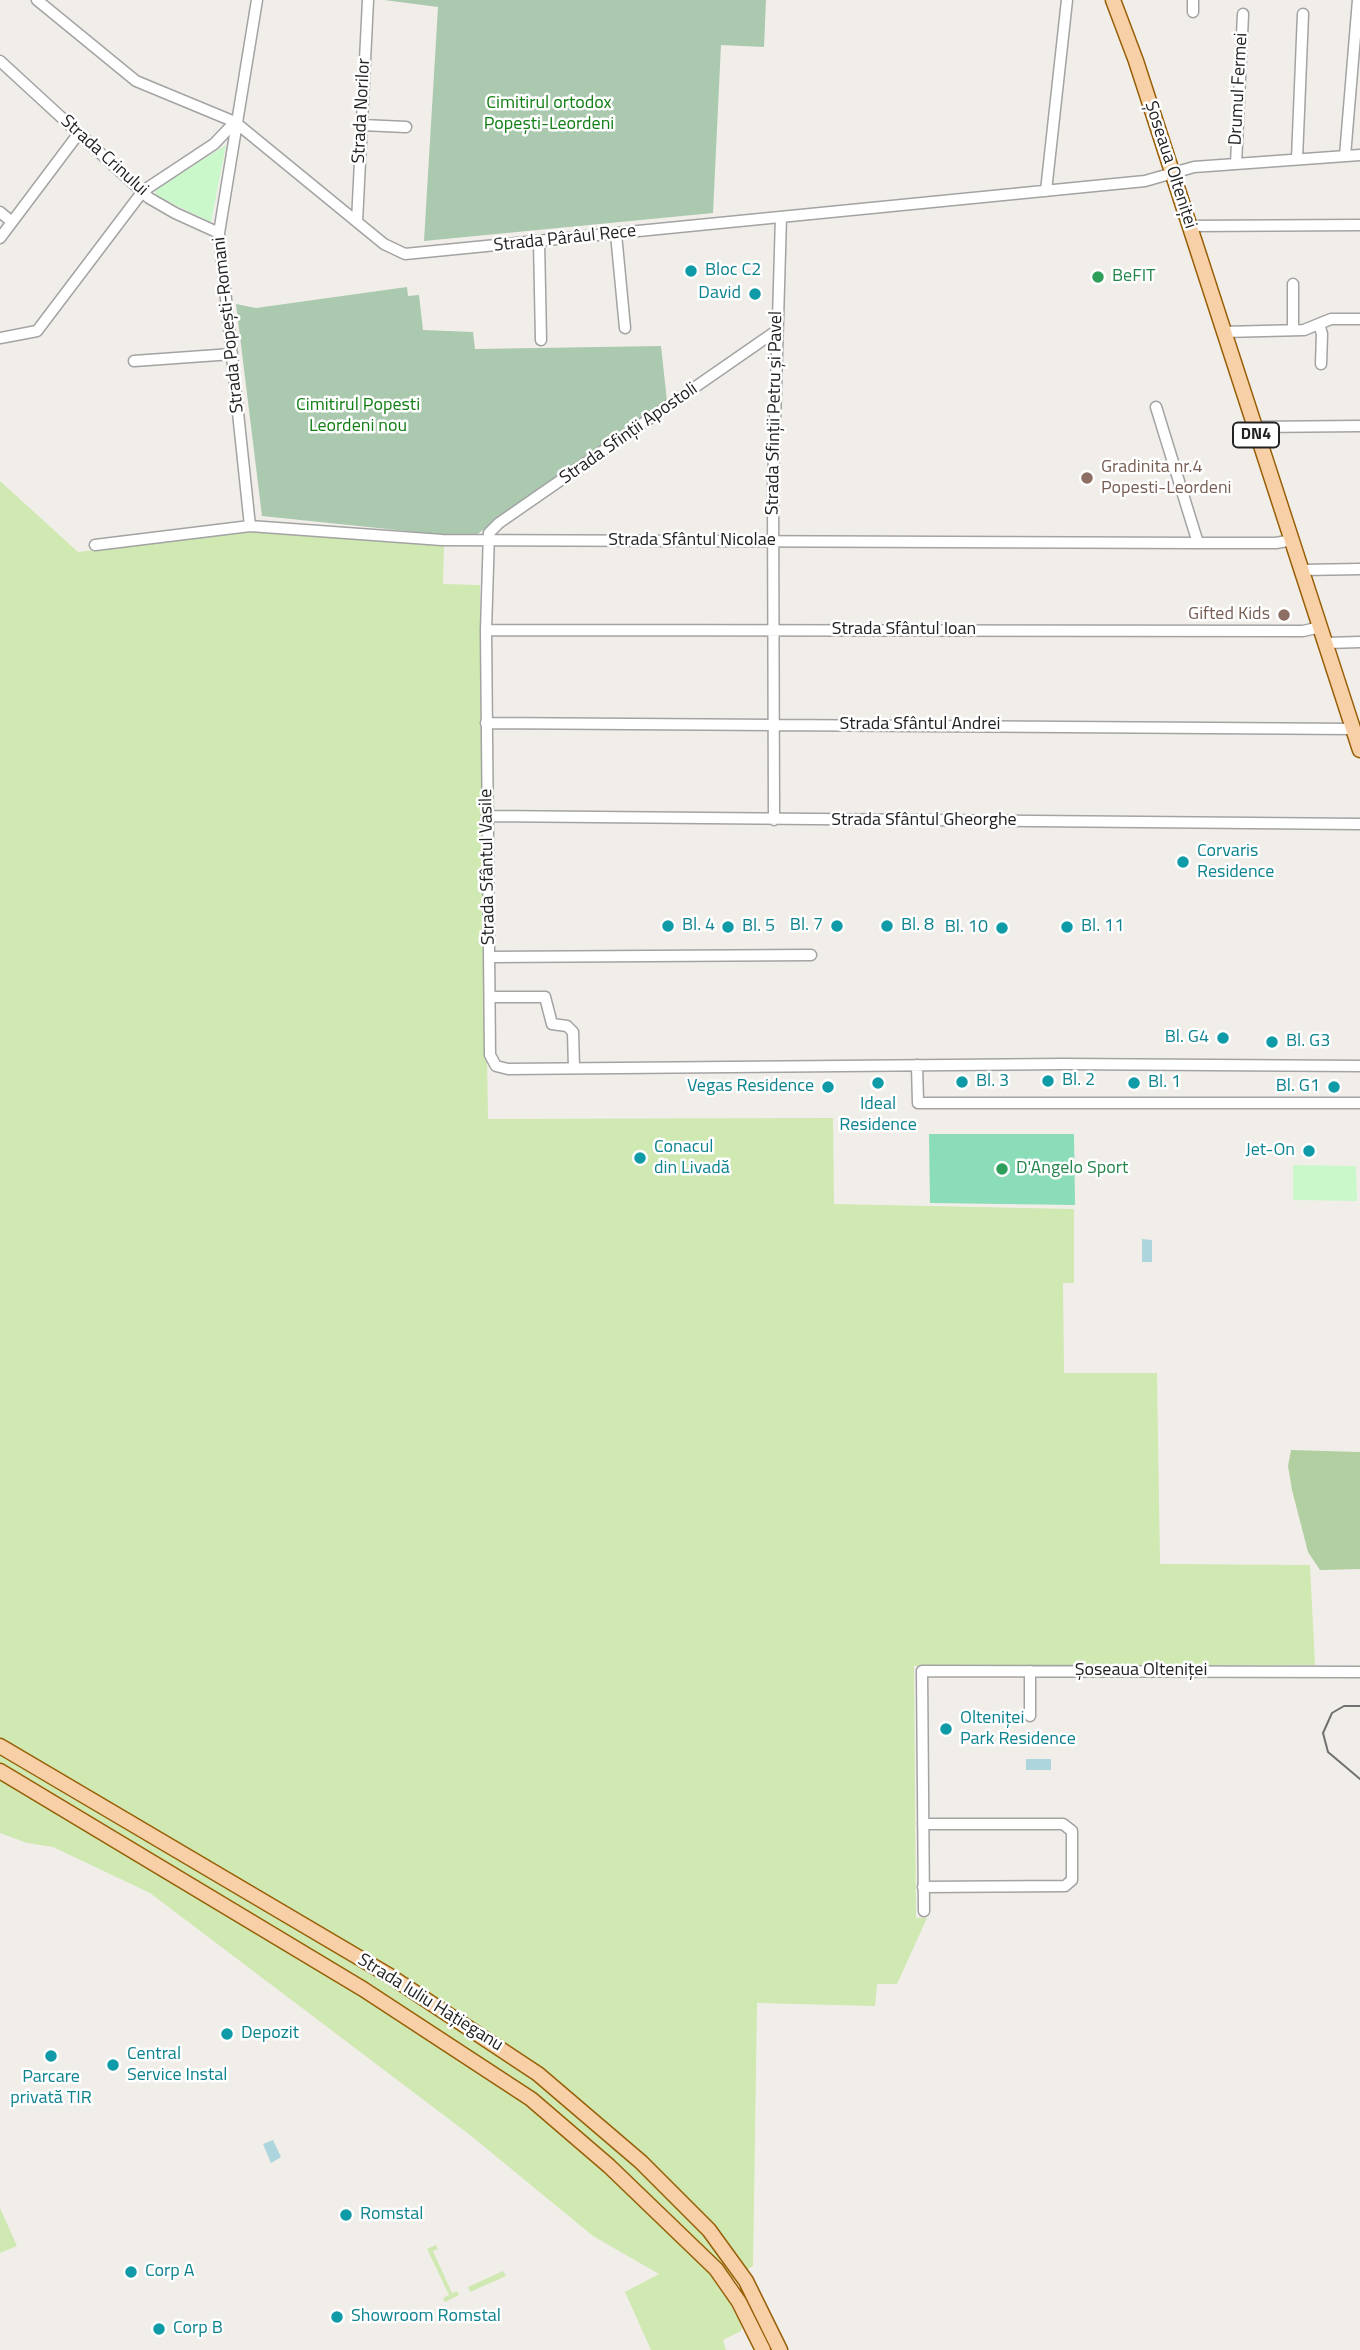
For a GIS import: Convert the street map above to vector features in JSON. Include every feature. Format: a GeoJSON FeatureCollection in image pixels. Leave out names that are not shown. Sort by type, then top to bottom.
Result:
{"type":"FeatureCollection","features":[{"type":"Feature","properties":{"kind":"main road","name":"Șoseaua Olteniței"},"geometry":{"type":"LineString","coordinates":[[1113,0],[1173,173],[1301,570],[1355,723],[1360,750]]}},
{"type":"Feature","properties":{"kind":"main road","name":"Strada Iuliu Hațieganu"},"geometry":{"type":"LineString","coordinates":[[0,1745],[378,1969],[518,2059],[569,2098],[673,2192],[733,2261],[757,2302],[779,2350]]}},
{"type":"Feature","properties":{"kind":"main road","name":"Strada Iuliu Hațieganu"},"geometry":{"type":"LineString","coordinates":[[0,1771],[403,2014],[502,2078],[567,2129],[656,2209],[721,2274],[739,2302],[762,2350]]}},
{"type":"Feature","properties":{"kind":"main road"},"geometry":{"type":"LineString","coordinates":[[208,1896],[220,1875]]}},
{"type":"Feature","properties":{"kind":"main road"},"geometry":{"type":"LineString","coordinates":[[656,2209],[673,2192]]}},
{"type":"Feature","properties":{"kind":"street","name":"Strada Pârâul Rece"},"geometry":{"type":"LineString","coordinates":[[37,0],[136,81],[235,122],[389,248],[405,254],[1145,181],[1173,173]]}},
{"type":"Feature","properties":{"kind":"street","name":"Strada Popești-Romani"},"geometry":{"type":"LineString","coordinates":[[250,526],[219,233],[257,0]]}},
{"type":"Feature","properties":{"kind":"street","name":"Strada Norilor"},"geometry":{"type":"LineString","coordinates":[[357,222],[368,0]]}},
{"type":"Feature","properties":{"kind":"street"},"geometry":{"type":"LineString","coordinates":[[1046,191],[1067,0]]}},
{"type":"Feature","properties":{"kind":"street"},"geometry":{"type":"LineString","coordinates":[[1193,12],[1194,0]]}},
{"type":"Feature","properties":{"kind":"street"},"geometry":{"type":"LineString","coordinates":[[1345,156],[1358,0]]}},
{"type":"Feature","properties":{"kind":"street","name":"Drumul Fermei"},"geometry":{"type":"LineString","coordinates":[[1236,164],[1243,14]]}},
{"type":"Feature","properties":{"kind":"street"},"geometry":{"type":"LineString","coordinates":[[1297,159],[1303,14]]}},
{"type":"Feature","properties":{"kind":"street","name":"Strada Crinului"},"geometry":{"type":"LineString","coordinates":[[0,61],[162,207],[219,233]]}},
{"type":"Feature","properties":{"kind":"street"},"geometry":{"type":"LineString","coordinates":[[0,338],[37,331],[143,191],[214,144],[235,122]]}},
{"type":"Feature","properties":{"kind":"street"},"geometry":{"type":"LineString","coordinates":[[362,125],[406,127]]}},
{"type":"Feature","properties":{"kind":"street"},"geometry":{"type":"LineString","coordinates":[[0,238],[79,133]]}},
{"type":"Feature","properties":{"kind":"street","name":"Drumul Fermei"},"geometry":{"type":"LineString","coordinates":[[1173,173],[1186,168],[1360,155]]}},
{"type":"Feature","properties":{"kind":"street"},"geometry":{"type":"LineString","coordinates":[[0,212],[12,222]]}},
{"type":"Feature","properties":{"kind":"street","name":"Strada Sfinții Petru și Pavel"},"geometry":{"type":"LineString","coordinates":[[775,820],[773,541],[776,331],[781,217]]}},
{"type":"Feature","properties":{"kind":"street"},"geometry":{"type":"LineString","coordinates":[[1189,226],[1360,225]]}},
{"type":"Feature","properties":{"kind":"street"},"geometry":{"type":"LineString","coordinates":[[616,234],[625,328]]}},
{"type":"Feature","properties":{"kind":"street"},"geometry":{"type":"LineString","coordinates":[[539,241],[541,340]]}},
{"type":"Feature","properties":{"kind":"street"},"geometry":{"type":"LineString","coordinates":[[1293,284],[1293,330]]}},
{"type":"Feature","properties":{"kind":"street"},"geometry":{"type":"LineString","coordinates":[[1223,332],[1293,330],[1331,318],[1360,319]]}},
{"type":"Feature","properties":{"kind":"street"},"geometry":{"type":"LineString","coordinates":[[1318,324],[1322,334],[1321,364]]}},
{"type":"Feature","properties":{"kind":"street","name":"Strada Sfinții Apostoli"},"geometry":{"type":"LineString","coordinates":[[488,540],[495,526],[776,331]]}},
{"type":"Feature","properties":{"kind":"street"},"geometry":{"type":"LineString","coordinates":[[134,361],[232,354]]}},
{"type":"Feature","properties":{"kind":"street"},"geometry":{"type":"LineString","coordinates":[[1156,407],[1198,543]]}},
{"type":"Feature","properties":{"kind":"street"},"geometry":{"type":"LineString","coordinates":[[1254,427],[1360,426]]}},
{"type":"Feature","properties":{"kind":"street","name":"Strada Sfântul Nicolae"},"geometry":{"type":"LineString","coordinates":[[95,545],[250,526],[442,540],[1198,543],[1276,543],[1292,540]]}},
{"type":"Feature","properties":{"kind":"street","name":"Strada Sfântul Vasile"},"geometry":{"type":"LineString","coordinates":[[488,540],[486,723],[490,957],[811,955]]}},
{"type":"Feature","properties":{"kind":"street"},"geometry":{"type":"LineString","coordinates":[[1301,570],[1360,569]]}},
{"type":"Feature","properties":{"kind":"street","name":"Strada Sfântul Ioan"},"geometry":{"type":"LineString","coordinates":[[486,630],[1296,631],[1321,627]]}},
{"type":"Feature","properties":{"kind":"street"},"geometry":{"type":"LineString","coordinates":[[1326,643],[1360,642]]}},
{"type":"Feature","properties":{"kind":"street","name":"Strada Sfântul Andrei"},"geometry":{"type":"LineString","coordinates":[[486,723],[1355,723]]}},
{"type":"Feature","properties":{"kind":"street","name":"Strada Sfântul Gheorghe"},"geometry":{"type":"LineString","coordinates":[[487,816],[1360,824]]}},
{"type":"Feature","properties":{"kind":"street"},"geometry":{"type":"LineString","coordinates":[[490,957],[490,1055],[496,1066],[508,1069],[917,1065],[1360,1066]]}},
{"type":"Feature","properties":{"kind":"street"},"geometry":{"type":"LineString","coordinates":[[490,997],[545,997],[552,1024],[567,1026],[573,1032],[574,1068]]}},
{"type":"Feature","properties":{"kind":"street"},"geometry":{"type":"LineString","coordinates":[[917,1065],[918,1103],[1360,1103]]}},
{"type":"Feature","properties":{"kind":"street","name":"Șoseaua Olteniței"},"geometry":{"type":"LineString","coordinates":[[923,1824],[922,1671],[1360,1672]]}},
{"type":"Feature","properties":{"kind":"street"},"geometry":{"type":"LineString","coordinates":[[1030,1671],[1030,1716]]}},
{"type":"Feature","properties":{"kind":"street"},"geometry":{"type":"LineString","coordinates":[[923,1886],[1065,1886],[1072,1880],[1072,1831],[1063,1824],[923,1824],[923,1886],[923,1910]]}},
{"type":"Feature","properties":{"kind":"green space","name":"Cimitirul ortodox Popești-Leordeni"},"geometry":{"type":"Polygon","coordinates":[[[384,0],[766,0],[764,47],[721,45],[713,213],[424,241],[438,7],[384,0]]]}},
{"type":"Feature","properties":{"kind":"green space"},"geometry":{"type":"Polygon","coordinates":[[[226,145],[211,222],[156,196],[156,189],[226,145]]]}},
{"type":"Feature","properties":{"kind":"green space","name":"Cimitirul Popesti Leordeni nou"},"geometry":{"type":"Polygon","coordinates":[[[407,287],[408,296],[419,295],[423,330],[473,332],[475,349],[661,346],[667,401],[476,535],[445,535],[262,516],[236,304],[256,308],[407,287]]]}},
{"type":"Feature","properties":{"kind":"green space"},"geometry":{"type":"Polygon","coordinates":[[[0,481],[78,552],[257,530],[444,543],[443,584],[480,585],[488,1119],[833,1118],[834,1204],[1074,1209],[1074,1283],[1063,1283],[1064,1373],[1157,1373],[1160,1564],[1310,1565],[1315,1665],[914,1666],[916,1918],[927,1918],[897,1984],[877,1984],[875,2006],[757,2003],[753,2266],[721,2286],[742,2326],[741,2331],[723,2340],[726,2350],[651,2350],[625,2292],[659,2274],[593,2236],[470,2135],[150,1893],[53,1847],[27,1843],[0,1833],[0,481]]]}},
{"type":"Feature","properties":{"kind":"green space","name":"D'Angelo Sport"},"geometry":{"type":"Polygon","coordinates":[[[929,1134],[1074,1134],[1075,1205],[930,1203],[929,1134]]]}},
{"type":"Feature","properties":{"kind":"green space"},"geometry":{"type":"Polygon","coordinates":[[[1293,1165],[1356,1166],[1357,1201],[1293,1200],[1293,1165]]]}},
{"type":"Feature","properties":{"kind":"green space"},"geometry":{"type":"Polygon","coordinates":[[[1291,1450],[1360,1452],[1360,1569],[1320,1570],[1308,1552],[1288,1466],[1291,1450]]]}},
{"type":"Feature","properties":{"kind":"green space"},"geometry":{"type":"Polygon","coordinates":[[[0,2208],[17,2246],[0,2253],[0,2208]]]}},
{"type":"Feature","properties":{"kind":"green space"},"geometry":{"type":"Polygon","coordinates":[[[436,2245],[438,2249],[433,2251],[452,2293],[457,2291],[459,2295],[445,2302],[443,2298],[449,2295],[427,2249],[436,2245]]]}},
{"type":"Feature","properties":{"kind":"green space"},"geometry":{"type":"Polygon","coordinates":[[[503,2271],[506,2276],[470,2292],[468,2287],[503,2271]]]}},
{"type":"Feature","properties":{"kind":"water"},"geometry":{"type":"Polygon","coordinates":[[[1142,1239],[1152,1240],[1152,1262],[1142,1262],[1142,1239]]]}},
{"type":"Feature","properties":{"kind":"water"},"geometry":{"type":"Polygon","coordinates":[[[1026,1759],[1051,1759],[1051,1770],[1026,1770],[1026,1759]]]}},
{"type":"Feature","properties":{"kind":"water"},"geometry":{"type":"Polygon","coordinates":[[[273,2140],[281,2157],[271,2163],[263,2144],[273,2140]]]}},
{"type":"Feature","properties":{"kind":"tram line"},"geometry":{"type":"LineString","coordinates":[[1360,1706],[1344,1706],[1332,1713],[1323,1733],[1328,1752],[1360,1779]]}},
{"type":"Feature","properties":{"kind":"place","name":"Bloc C2"},"geometry":{"type":"Point","coordinates":[691,271]}},
{"type":"Feature","properties":{"kind":"place","name":"BeFIT"},"geometry":{"type":"Point","coordinates":[1098,277]}},
{"type":"Feature","properties":{"kind":"place","name":"David"},"geometry":{"type":"Point","coordinates":[755,294]}},
{"type":"Feature","properties":{"kind":"place","name":"Gradinita nr.4 Popesti-Leordeni"},"geometry":{"type":"Point","coordinates":[1087,478]}},
{"type":"Feature","properties":{"kind":"place","name":"Gifted Kids"},"geometry":{"type":"Point","coordinates":[1284,615]}},
{"type":"Feature","properties":{"kind":"place","name":"Corvaris Residence"},"geometry":{"type":"Point","coordinates":[1183,862]}},
{"type":"Feature","properties":{"kind":"place","name":"Bl. 4"},"geometry":{"type":"Point","coordinates":[668,926]}},
{"type":"Feature","properties":{"kind":"place","name":"Bl. 7"},"geometry":{"type":"Point","coordinates":[837,926]}},
{"type":"Feature","properties":{"kind":"place","name":"Bl. 8"},"geometry":{"type":"Point","coordinates":[887,926]}},
{"type":"Feature","properties":{"kind":"place","name":"Bl. 5"},"geometry":{"type":"Point","coordinates":[728,927]}},
{"type":"Feature","properties":{"kind":"place","name":"Bl. 11"},"geometry":{"type":"Point","coordinates":[1067,927]}},
{"type":"Feature","properties":{"kind":"place","name":"Bl. 10"},"geometry":{"type":"Point","coordinates":[1002,928]}},
{"type":"Feature","properties":{"kind":"place","name":"Bl. G4"},"geometry":{"type":"Point","coordinates":[1223,1038]}},
{"type":"Feature","properties":{"kind":"place","name":"Bl. G3"},"geometry":{"type":"Point","coordinates":[1272,1042]}},
{"type":"Feature","properties":{"kind":"place","name":"Bl. 2"},"geometry":{"type":"Point","coordinates":[1048,1081]}},
{"type":"Feature","properties":{"kind":"place","name":"Bl. 3"},"geometry":{"type":"Point","coordinates":[962,1082]}},
{"type":"Feature","properties":{"kind":"place","name":"Ideal Residence"},"geometry":{"type":"Point","coordinates":[878,1083]}},
{"type":"Feature","properties":{"kind":"place","name":"Bl. 1"},"geometry":{"type":"Point","coordinates":[1134,1083]}},
{"type":"Feature","properties":{"kind":"place","name":"Vegas Residence"},"geometry":{"type":"Point","coordinates":[828,1087]}},
{"type":"Feature","properties":{"kind":"place","name":"Bl. G1"},"geometry":{"type":"Point","coordinates":[1334,1087]}},
{"type":"Feature","properties":{"kind":"place","name":"Jet-On"},"geometry":{"type":"Point","coordinates":[1309,1151]}},
{"type":"Feature","properties":{"kind":"place","name":"Conacul din Livadă"},"geometry":{"type":"Point","coordinates":[640,1158]}},
{"type":"Feature","properties":{"kind":"place","name":"D'Angelo Sport"},"geometry":{"type":"Point","coordinates":[1002,1169]}},
{"type":"Feature","properties":{"kind":"place","name":"Olteniței Park Residence"},"geometry":{"type":"Point","coordinates":[946,1729]}},
{"type":"Feature","properties":{"kind":"place","name":"Depozit"},"geometry":{"type":"Point","coordinates":[227,2034]}},
{"type":"Feature","properties":{"kind":"place","name":"Parcare privată TIR"},"geometry":{"type":"Point","coordinates":[51,2056]}},
{"type":"Feature","properties":{"kind":"place","name":"Central Service Instal"},"geometry":{"type":"Point","coordinates":[113,2065]}},
{"type":"Feature","properties":{"kind":"place","name":"Romstal"},"geometry":{"type":"Point","coordinates":[346,2215]}},
{"type":"Feature","properties":{"kind":"place","name":"Corp A"},"geometry":{"type":"Point","coordinates":[131,2272]}},
{"type":"Feature","properties":{"kind":"place","name":"Showroom Romstal"},"geometry":{"type":"Point","coordinates":[337,2317]}},
{"type":"Feature","properties":{"kind":"place","name":"Corp B"},"geometry":{"type":"Point","coordinates":[159,2329]}}]}
